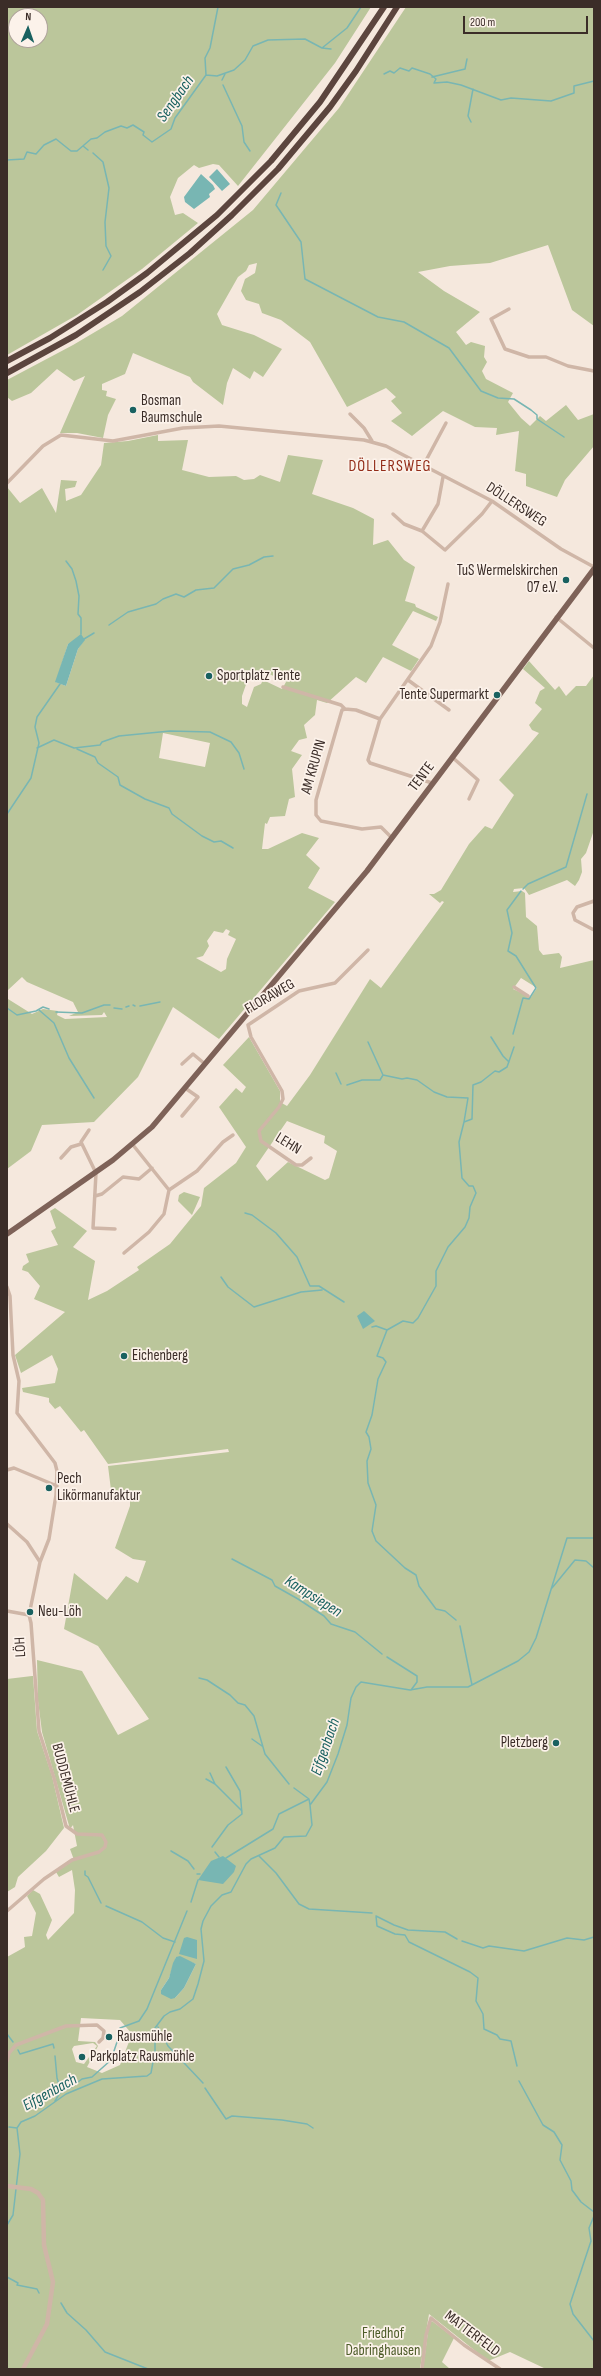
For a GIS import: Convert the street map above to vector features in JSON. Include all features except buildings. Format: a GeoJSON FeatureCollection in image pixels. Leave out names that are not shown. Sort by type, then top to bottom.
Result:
{"type":"FeatureCollection","features":[{"type":"Feature","properties":{"kind":"highway"},"geometry":{"type":"LineString","coordinates":[[7,361],[70,326],[133,283],[198,232],[258,174],[320,102],[347,66],[384,7]]}},
{"type":"Feature","properties":{"kind":"highway"},"geometry":{"type":"LineString","coordinates":[[7,374],[76,335],[140,292],[190,253],[250,197],[265,182],[330,107],[360,65],[397,7]]}},
{"type":"Feature","properties":{"kind":"main road","name":"TENTE"},"geometry":{"type":"LineString","coordinates":[[7,1234],[96,1173],[133,1145],[152,1127],[352,891],[594,568]]}},
{"type":"Feature","properties":{"kind":"street"},"geometry":{"type":"LineString","coordinates":[[509,309],[491,320],[505,349],[529,357],[546,357],[568,366],[594,371]]}},
{"type":"Feature","properties":{"kind":"street"},"geometry":{"type":"LineString","coordinates":[[350,414],[364,428],[372,441]]}},
{"type":"Feature","properties":{"kind":"street"},"geometry":{"type":"LineString","coordinates":[[423,466],[446,423]]}},
{"type":"Feature","properties":{"kind":"street","name":"DÖLLERSWEG"},"geometry":{"type":"LineString","coordinates":[[7,483],[43,446],[61,435],[113,440],[183,428],[236,427],[372,441],[386,446],[492,501],[561,549],[594,568]]}},
{"type":"Feature","properties":{"kind":"street"},"geometry":{"type":"LineString","coordinates":[[422,532],[438,504],[444,477]]}},
{"type":"Feature","properties":{"kind":"street"},"geometry":{"type":"LineString","coordinates":[[392,514],[404,524],[422,532],[445,550],[492,501]]}},
{"type":"Feature","properties":{"kind":"street"},"geometry":{"type":"LineString","coordinates":[[432,783],[370,763],[368,760],[380,719],[431,646],[440,622],[448,584]]}},
{"type":"Feature","properties":{"kind":"street"},"geometry":{"type":"LineString","coordinates":[[556,617],[594,648]]}},
{"type":"Feature","properties":{"kind":"street"},"geometry":{"type":"LineString","coordinates":[[408,680],[449,710]]}},
{"type":"Feature","properties":{"kind":"street"},"geometry":{"type":"LineString","coordinates":[[283,687],[341,705],[345,709],[356,710],[380,719]]}},
{"type":"Feature","properties":{"kind":"street","name":"AM KRUPIN"},"geometry":{"type":"LineString","coordinates":[[345,709],[342,710],[316,800],[316,815],[320,820],[362,829],[381,827],[392,838]]}},
{"type":"Feature","properties":{"kind":"street"},"geometry":{"type":"LineString","coordinates":[[452,757],[478,780],[469,800]]}},
{"type":"Feature","properties":{"kind":"street"},"geometry":{"type":"LineString","coordinates":[[594,901],[577,907],[573,913],[576,920],[594,930]]}},
{"type":"Feature","properties":{"kind":"street","name":"FLORAWEG"},"geometry":{"type":"LineString","coordinates":[[242,1021],[248,1025],[299,991],[335,983],[368,950]]}},
{"type":"Feature","properties":{"kind":"street"},"geometry":{"type":"LineString","coordinates":[[514,987],[528,996]]}},
{"type":"Feature","properties":{"kind":"street","name":"LEHN"},"geometry":{"type":"LineString","coordinates":[[248,1025],[251,1036],[282,1091],[283,1099],[279,1107],[259,1131],[261,1140],[296,1165],[302,1165],[311,1158]]}},
{"type":"Feature","properties":{"kind":"street"},"geometry":{"type":"LineString","coordinates":[[182,1064],[193,1054],[205,1064]]}},
{"type":"Feature","properties":{"kind":"street"},"geometry":{"type":"LineString","coordinates":[[182,1116],[198,1097],[185,1088]]}},
{"type":"Feature","properties":{"kind":"street"},"geometry":{"type":"LineString","coordinates":[[89,1130],[82,1138],[81,1144],[96,1173],[93,1228],[115,1229]]}},
{"type":"Feature","properties":{"kind":"street"},"geometry":{"type":"LineString","coordinates":[[124,1253],[148,1232],[164,1214],[169,1190],[197,1171],[223,1142],[233,1135]]}},
{"type":"Feature","properties":{"kind":"street"},"geometry":{"type":"LineString","coordinates":[[61,1158],[71,1147],[81,1144]]}},
{"type":"Feature","properties":{"kind":"street"},"geometry":{"type":"LineString","coordinates":[[133,1145],[169,1190]]}},
{"type":"Feature","properties":{"kind":"street"},"geometry":{"type":"LineString","coordinates":[[95,1196],[102,1194],[123,1177],[139,1179],[152,1168]]}},
{"type":"Feature","properties":{"kind":"street","name":"LÖH"},"geometry":{"type":"LineString","coordinates":[[7,1287],[10,1296],[13,1355],[19,1381],[18,1413],[55,1462],[58,1471],[49,1539],[40,1562],[29,1615],[31,1623],[35,1685]]}},
{"type":"Feature","properties":{"kind":"street"},"geometry":{"type":"LineString","coordinates":[[7,1470],[14,1468],[57,1486]]}},
{"type":"Feature","properties":{"kind":"street"},"geometry":{"type":"LineString","coordinates":[[7,1524],[27,1542],[40,1562]]}},
{"type":"Feature","properties":{"kind":"street"},"geometry":{"type":"LineString","coordinates":[[7,1611],[29,1615]]}},
{"type":"Feature","properties":{"kind":"street","name":"BUDDEMÜHLE"},"geometry":{"type":"LineString","coordinates":[[7,1911],[44,1879],[69,1862],[99,1852],[106,1845],[105,1839],[102,1835],[77,1834],[66,1826],[54,1778],[39,1731],[35,1685]]}},
{"type":"Feature","properties":{"kind":"street"},"geometry":{"type":"LineString","coordinates":[[7,2061],[9,2053],[16,2045],[66,2026],[97,2025],[104,2031],[103,2038],[99,2042]]}},
{"type":"Feature","properties":{"kind":"street"},"geometry":{"type":"LineString","coordinates":[[7,2186],[26,2188],[38,2193],[44,2202],[44,2245],[53,2285],[46,2327],[23,2369]]}},
{"type":"Feature","properties":{"kind":"street","name":"MATTERFELD"},"geometry":{"type":"LineString","coordinates":[[422,2369],[426,2335],[431,2318],[464,2345],[500,2369]]}},
{"type":"Feature","properties":{"kind":"green space"},"geometry":{"type":"Polygon","coordinates":[[[7,7],[371,7],[335,63],[238,186],[219,165],[213,164],[199,168],[194,165],[178,178],[170,197],[175,215],[183,213],[198,223],[142,269],[77,315],[7,355],[7,7]]]}},
{"type":"Feature","properties":{"kind":"green space"},"geometry":{"type":"Polygon","coordinates":[[[406,7],[594,7],[594,326],[572,310],[548,245],[490,263],[450,266],[418,272],[444,291],[480,312],[456,332],[466,345],[471,342],[485,346],[484,357],[487,362],[482,371],[486,379],[513,393],[508,402],[521,418],[530,426],[540,416],[546,421],[566,405],[578,420],[594,414],[594,446],[565,480],[557,497],[526,486],[526,474],[515,471],[519,431],[496,435],[497,428],[475,427],[443,411],[412,436],[391,421],[402,413],[391,401],[396,397],[386,388],[347,407],[310,342],[281,320],[262,313],[259,304],[246,300],[241,291],[245,279],[255,273],[257,263],[249,265],[246,271],[238,277],[217,314],[222,325],[254,335],[282,349],[263,377],[254,371],[250,379],[233,368],[227,383],[223,405],[193,382],[190,377],[133,353],[125,374],[102,384],[102,390],[107,391],[106,396],[116,399],[108,415],[103,438],[77,433],[60,433],[85,376],[74,381],[57,369],[31,393],[12,401],[7,397],[7,380],[73,345],[122,316],[253,210],[339,108],[406,7]]]}},
{"type":"Feature","properties":{"kind":"green space"},"geometry":{"type":"Polygon","coordinates":[[[158,435],[158,441],[188,440],[182,470],[209,477],[236,476],[244,480],[254,479],[260,475],[280,482],[288,455],[323,460],[312,494],[353,508],[374,519],[373,545],[388,540],[404,560],[415,567],[405,601],[415,604],[416,607],[438,617],[436,621],[413,611],[392,645],[419,659],[411,671],[383,657],[366,683],[356,677],[327,703],[317,700],[315,715],[304,725],[307,738],[299,740],[291,751],[302,755],[292,769],[295,797],[289,799],[285,816],[270,817],[267,824],[265,823],[262,849],[268,849],[302,833],[319,838],[306,855],[320,868],[308,888],[335,902],[219,1039],[173,1007],[138,1077],[94,1122],[42,1125],[31,1151],[7,1169],[7,487],[20,503],[42,488],[56,513],[61,480],[77,481],[75,487],[65,489],[66,501],[81,495],[101,465],[104,443],[128,441],[158,435]],[[84,640],[68,644],[56,682],[66,686],[78,649],[84,640]],[[261,670],[254,682],[256,675],[250,673],[242,696],[242,704],[247,707],[254,687],[261,684],[263,680],[282,689],[286,682],[261,670]],[[163,733],[159,758],[205,767],[210,743],[163,733]],[[226,929],[223,933],[214,931],[207,941],[209,946],[203,956],[196,958],[221,972],[226,969],[227,959],[236,939],[228,935],[230,931],[226,929]],[[22,977],[8,990],[8,999],[32,1014],[43,1009],[58,1011],[57,1015],[65,1019],[107,1017],[104,1012],[102,1015],[69,1016],[78,1012],[73,1002],[27,982],[22,977]]]}},
{"type":"Feature","properties":{"kind":"green space","name":"Friedhof Dabringhausen"},"geometry":{"type":"Polygon","coordinates":[[[529,661],[555,690],[559,686],[566,696],[576,686],[586,686],[594,675],[594,830],[586,853],[581,859],[582,872],[575,886],[567,880],[529,895],[524,888],[514,889],[513,892],[522,891],[525,893],[526,917],[537,926],[539,950],[543,955],[559,953],[562,957],[560,968],[594,960],[594,2369],[546,2369],[510,2352],[488,2361],[429,2314],[420,2369],[7,2369],[7,1957],[25,1947],[24,1937],[32,1936],[36,1913],[27,1896],[33,1890],[40,1894],[52,1920],[46,1935],[48,1940],[74,1913],[75,1890],[72,1870],[59,1877],[56,1872],[74,1860],[70,1849],[77,1846],[73,1825],[70,1829],[42,1732],[38,1701],[37,1660],[82,1671],[118,1735],[149,1719],[98,1646],[64,1629],[74,1573],[107,1600],[126,1576],[138,1583],[146,1561],[133,1559],[115,1548],[130,1506],[130,1496],[111,1490],[108,1466],[229,1452],[228,1449],[108,1464],[84,1430],[81,1432],[60,1406],[55,1409],[49,1402],[49,1398],[23,1392],[22,1388],[55,1383],[58,1369],[52,1355],[21,1373],[15,1355],[65,1312],[34,1299],[40,1286],[28,1272],[22,1270],[23,1266],[29,1262],[26,1254],[58,1245],[51,1231],[56,1228],[50,1211],[55,1208],[87,1231],[73,1247],[95,1261],[88,1300],[107,1291],[139,1270],[137,1267],[170,1244],[201,1206],[204,1188],[236,1163],[246,1147],[219,1107],[236,1088],[242,1093],[246,1087],[223,1065],[249,1037],[280,1091],[280,1102],[287,1106],[310,1075],[370,979],[381,988],[444,902],[442,901],[440,903],[429,894],[434,894],[441,890],[469,844],[485,826],[492,829],[514,795],[499,780],[539,733],[532,730],[529,725],[542,709],[535,703],[540,691],[545,688],[523,669],[529,661]],[[521,978],[513,989],[531,997],[537,988],[521,978]],[[287,1121],[256,1166],[267,1181],[288,1162],[325,1180],[329,1178],[337,1151],[324,1143],[325,1136],[287,1121]],[[176,1957],[169,1978],[161,1990],[175,1998],[184,1988],[196,1964],[176,1957]],[[81,2018],[78,2041],[95,2042],[98,2046],[87,2067],[102,2073],[120,2065],[132,2034],[120,2020],[81,2018]],[[93,2043],[74,2046],[72,2049],[76,2062],[84,2064],[97,2046],[93,2043]]]}},
{"type":"Feature","properties":{"kind":"green space"},"geometry":{"type":"Polygon","coordinates":[[[184,1192],[200,1197],[192,1215],[178,1201],[179,1195],[184,1192]]]}},
{"type":"Feature","properties":{"kind":"green space"},"geometry":{"type":"Polygon","coordinates":[[[33,1676],[37,1731],[52,1776],[64,1828],[46,1851],[18,1877],[15,1887],[7,1892],[7,1679],[33,1676]]]}},
{"type":"Feature","properties":{"kind":"green space"},"geometry":{"type":"Polygon","coordinates":[[[432,2321],[454,2338],[442,2362],[450,2369],[423,2369],[429,2324],[432,2321]]]}},
{"type":"Feature","properties":{"kind":"water"},"geometry":{"type":"Polygon","coordinates":[[[217,169],[230,184],[222,191],[209,177],[217,169]]]}},
{"type":"Feature","properties":{"kind":"water"},"geometry":{"type":"Polygon","coordinates":[[[201,174],[213,185],[215,189],[209,194],[210,197],[194,209],[185,202],[184,197],[201,174]]]}},
{"type":"Feature","properties":{"kind":"water"},"geometry":{"type":"Polygon","coordinates":[[[81,634],[85,640],[78,649],[66,686],[55,682],[68,644],[81,634]]]}},
{"type":"Feature","properties":{"kind":"water"},"geometry":{"type":"Polygon","coordinates":[[[364,1311],[375,1321],[363,1329],[357,1316],[364,1311]]]}},
{"type":"Feature","properties":{"kind":"water"},"geometry":{"type":"Polygon","coordinates":[[[223,1856],[236,1866],[234,1872],[223,1884],[198,1880],[211,1861],[223,1856]]]}},
{"type":"Feature","properties":{"kind":"water"},"geometry":{"type":"Polygon","coordinates":[[[187,1937],[197,1940],[197,1959],[179,1954],[184,1938],[187,1937]]]}},
{"type":"Feature","properties":{"kind":"water"},"geometry":{"type":"Polygon","coordinates":[[[180,1956],[196,1964],[184,1988],[175,1998],[171,1999],[161,1994],[161,1990],[169,1978],[176,1957],[180,1956]]]}},
{"type":"Feature","properties":{"kind":"waterway"},"geometry":{"type":"LineString","coordinates":[[206,75],[205,58],[210,48],[218,7]]}},
{"type":"Feature","properties":{"kind":"waterway"},"geometry":{"type":"LineString","coordinates":[[322,48],[347,28],[361,7]]}},
{"type":"Feature","properties":{"kind":"waterway","name":"Sengbach"},"geometry":{"type":"LineString","coordinates":[[7,160],[24,159],[27,152],[36,154],[44,145],[56,139],[71,151],[77,151],[91,139],[97,138],[105,132],[121,126],[127,128],[133,125],[144,132],[143,135],[152,142],[171,129],[175,118],[206,75],[217,76],[234,70],[245,60],[253,46],[268,40],[305,39],[322,48],[331,49]]}},
{"type":"Feature","properties":{"kind":"waterway"},"geometry":{"type":"LineString","coordinates":[[432,77],[465,69],[467,59]]}},
{"type":"Feature","properties":{"kind":"waterway","name":"Sengbach"},"geometry":{"type":"LineString","coordinates":[[384,74],[390,71],[394,73],[400,68],[409,71],[412,68],[430,74],[436,79],[434,83],[447,82],[461,85],[501,100],[511,98],[551,101],[574,93],[574,86],[594,81]]}},
{"type":"Feature","properties":{"kind":"waterway","name":"Sengbach"},"geometry":{"type":"LineString","coordinates":[[222,80],[225,74]]}},
{"type":"Feature","properties":{"kind":"waterway"},"geometry":{"type":"LineString","coordinates":[[223,85],[242,126],[244,142],[250,151]]}},
{"type":"Feature","properties":{"kind":"waterway"},"geometry":{"type":"LineString","coordinates":[[471,122],[468,116],[473,89]]}},
{"type":"Feature","properties":{"kind":"waterway","name":"Sengbach"},"geometry":{"type":"LineString","coordinates":[[83,146],[88,150]]}},
{"type":"Feature","properties":{"kind":"waterway"},"geometry":{"type":"LineString","coordinates":[[93,153],[103,162],[109,188],[105,222],[106,246],[111,256],[103,270]]}},
{"type":"Feature","properties":{"kind":"waterway"},"geometry":{"type":"LineString","coordinates":[[281,193],[276,205],[301,242],[305,279],[378,317],[404,322],[449,348],[481,391],[498,398],[514,399],[537,415],[537,419],[564,437]]}},
{"type":"Feature","properties":{"kind":"waterway"},"geometry":{"type":"LineString","coordinates":[[109,625],[128,612],[156,604],[163,599],[176,594],[184,597],[196,590],[214,588],[233,569],[249,565],[264,557],[273,556]]}},
{"type":"Feature","properties":{"kind":"waterway"},"geometry":{"type":"LineString","coordinates":[[66,561],[72,569],[76,581],[79,596],[78,614],[81,618],[81,634]]}},
{"type":"Feature","properties":{"kind":"waterway"},"geometry":{"type":"LineString","coordinates":[[84,639],[94,633]]}},
{"type":"Feature","properties":{"kind":"waterway"},"geometry":{"type":"LineString","coordinates":[[7,814],[31,778],[39,743],[35,727],[37,717],[60,684]]}},
{"type":"Feature","properties":{"kind":"waterway"},"geometry":{"type":"LineString","coordinates":[[37,748],[54,740],[74,748],[100,745],[102,742],[119,736],[170,731],[210,732],[231,742],[239,753],[244,769]]}},
{"type":"Feature","properties":{"kind":"waterway"},"geometry":{"type":"LineString","coordinates":[[77,749],[95,757],[98,763],[118,777],[120,785],[145,799],[169,808],[172,814],[202,836],[214,842],[221,841],[233,848]]}},
{"type":"Feature","properties":{"kind":"waterway"},"geometry":{"type":"LineString","coordinates":[[523,889],[528,884],[566,867],[587,794]]}},
{"type":"Feature","properties":{"kind":"waterway"},"geometry":{"type":"LineString","coordinates":[[513,1034],[523,998],[529,999],[536,988],[516,956],[508,951],[512,933],[507,910],[521,891]]}},
{"type":"Feature","properties":{"kind":"waterway"},"geometry":{"type":"LineString","coordinates":[[140,1006],[160,1002]]}},
{"type":"Feature","properties":{"kind":"waterway"},"geometry":{"type":"LineString","coordinates":[[56,1012],[82,1013],[104,1005],[110,1005]]}},
{"type":"Feature","properties":{"kind":"waterway"},"geometry":{"type":"LineString","coordinates":[[7,1008],[17,1015],[36,1011],[43,1007],[49,1009]]}},
{"type":"Feature","properties":{"kind":"waterway"},"geometry":{"type":"LineString","coordinates":[[114,1008],[122,1009]]}},
{"type":"Feature","properties":{"kind":"waterway"},"geometry":{"type":"LineString","coordinates":[[39,1010],[54,1023],[69,1058],[94,1098]]}},
{"type":"Feature","properties":{"kind":"waterway"},"geometry":{"type":"LineString","coordinates":[[491,1037],[503,1056],[509,1062]]}},
{"type":"Feature","properties":{"kind":"waterway"},"geometry":{"type":"LineString","coordinates":[[368,1042],[383,1075]]}},
{"type":"Feature","properties":{"kind":"waterway"},"geometry":{"type":"LineString","coordinates":[[456,1620],[445,1611],[436,1609],[419,1586],[416,1575],[405,1568],[376,1541],[372,1531],[376,1505],[368,1483],[367,1461],[371,1449],[369,1437],[366,1432],[372,1415],[378,1379],[386,1362],[383,1358],[377,1356],[387,1330],[403,1321],[413,1323],[418,1318],[436,1286],[436,1271],[448,1247],[465,1227],[469,1218],[470,1207],[476,1193],[473,1186],[469,1186],[462,1178],[459,1142],[464,1122],[472,1119],[473,1085],[481,1082],[495,1071],[499,1072],[507,1067],[514,1047]]}},
{"type":"Feature","properties":{"kind":"waterway"},"geometry":{"type":"LineString","coordinates":[[336,1073],[341,1084]]}},
{"type":"Feature","properties":{"kind":"waterway"},"geometry":{"type":"LineString","coordinates":[[347,1085],[362,1080],[380,1080],[383,1075],[417,1080],[434,1092],[447,1097],[468,1098],[464,1122]]}},
{"type":"Feature","properties":{"kind":"waterway"},"geometry":{"type":"LineString","coordinates":[[245,1213],[252,1215],[276,1233],[297,1257],[310,1286],[319,1286],[344,1302]]}},
{"type":"Feature","properties":{"kind":"waterway"},"geometry":{"type":"LineString","coordinates":[[221,1277],[228,1287],[254,1307],[301,1292],[322,1290]]}},
{"type":"Feature","properties":{"kind":"waterway"},"geometry":{"type":"LineString","coordinates":[[372,1327],[376,1326],[387,1330]]}},
{"type":"Feature","properties":{"kind":"waterway","name":"Eifgenbach"},"geometry":{"type":"LineString","coordinates":[[7,2225],[13,2215],[20,2154],[17,2128],[21,2122],[35,2116],[66,2094],[102,2079],[147,2076],[151,2073],[155,2051],[155,2028],[164,2016],[170,2012],[180,2009],[193,1999],[204,1961],[201,1929],[203,1921],[211,1906],[222,1895],[231,1892],[246,1864],[251,1859],[275,1848],[284,1837],[306,1836],[312,1825],[310,1805],[327,1782],[338,1754],[347,1725],[351,1698],[356,1687],[361,1682],[410,1690],[427,1687],[468,1687],[518,1661],[529,1652],[536,1638],[567,1538],[594,1538]]}},
{"type":"Feature","properties":{"kind":"waterway","name":"Kampsiepen"},"geometry":{"type":"LineString","coordinates":[[232,1559],[272,1580],[275,1586],[324,1616],[331,1624],[355,1632],[382,1654]]}},
{"type":"Feature","properties":{"kind":"waterway"},"geometry":{"type":"LineString","coordinates":[[552,1588],[575,1560],[586,1561],[594,1568]]}},
{"type":"Feature","properties":{"kind":"waterway"},"geometry":{"type":"LineString","coordinates":[[460,1626],[472,1685]]}},
{"type":"Feature","properties":{"kind":"waterway","name":"Kampsiepen"},"geometry":{"type":"LineString","coordinates":[[387,1657],[417,1676],[417,1682],[411,1690]]}},
{"type":"Feature","properties":{"kind":"waterway"},"geometry":{"type":"LineString","coordinates":[[199,1678],[207,1680],[230,1695],[238,1703],[245,1705],[254,1716],[265,1754],[289,1784]]}},
{"type":"Feature","properties":{"kind":"waterway"},"geometry":{"type":"LineString","coordinates":[[252,1739],[262,1746]]}},
{"type":"Feature","properties":{"kind":"waterway"},"geometry":{"type":"LineString","coordinates":[[212,1847],[228,1825],[242,1814],[240,1791],[226,1767]]}},
{"type":"Feature","properties":{"kind":"waterway"},"geometry":{"type":"LineString","coordinates":[[210,1773],[215,1784]]}},
{"type":"Feature","properties":{"kind":"waterway"},"geometry":{"type":"LineString","coordinates":[[206,1779],[215,1784],[242,1811]]}},
{"type":"Feature","properties":{"kind":"waterway"},"geometry":{"type":"LineString","coordinates":[[294,1788],[309,1799],[310,1805]]}},
{"type":"Feature","properties":{"kind":"waterway"},"geometry":{"type":"LineString","coordinates":[[226,1858],[273,1829],[279,1814],[309,1799]]}},
{"type":"Feature","properties":{"kind":"waterway"},"geometry":{"type":"LineString","coordinates":[[171,1851],[188,1861],[194,1869]]}},
{"type":"Feature","properties":{"kind":"waterway"},"geometry":{"type":"LineString","coordinates":[[215,1852],[219,1857]]}},
{"type":"Feature","properties":{"kind":"waterway"},"geometry":{"type":"LineString","coordinates":[[259,1856],[276,1873],[299,1904],[309,1909],[372,1913]]}},
{"type":"Feature","properties":{"kind":"waterway"},"geometry":{"type":"LineString","coordinates":[[85,1871],[85,1875],[88,1877],[101,1903]]}},
{"type":"Feature","properties":{"kind":"waterway"},"geometry":{"type":"LineString","coordinates":[[191,1902],[198,1880]]}},
{"type":"Feature","properties":{"kind":"waterway"},"geometry":{"type":"LineString","coordinates":[[106,1906],[142,1922],[163,1938],[175,1942]]}},
{"type":"Feature","properties":{"kind":"waterway"},"geometry":{"type":"LineString","coordinates":[[120,2028],[139,2021],[147,2009],[187,1911]]}},
{"type":"Feature","properties":{"kind":"waterway"},"geometry":{"type":"LineString","coordinates":[[376,1916],[377,1926],[395,1934],[405,1935],[409,1942],[470,1972],[478,1978],[476,2001],[483,2014],[484,2029],[497,2035],[500,2039],[511,2041],[517,2066]]}},
{"type":"Feature","properties":{"kind":"waterway"},"geometry":{"type":"LineString","coordinates":[[376,1916],[408,1930],[445,1932],[457,1939]]}},
{"type":"Feature","properties":{"kind":"waterway"},"geometry":{"type":"LineString","coordinates":[[462,1941],[483,1948],[489,1946],[524,1951],[567,1938],[584,1940],[594,1937]]}},
{"type":"Feature","properties":{"kind":"waterway"},"geometry":{"type":"LineString","coordinates":[[158,2027],[168,2046],[203,2083]]}},
{"type":"Feature","properties":{"kind":"waterway"},"geometry":{"type":"LineString","coordinates":[[7,2034],[13,2042]]}},
{"type":"Feature","properties":{"kind":"waterway"},"geometry":{"type":"LineString","coordinates":[[55,2101],[61,2091],[70,2088],[82,2079],[92,2077],[111,2060],[119,2036]]}},
{"type":"Feature","properties":{"kind":"waterway"},"geometry":{"type":"LineString","coordinates":[[18,2050],[20,2054],[53,2044],[54,2048]]}},
{"type":"Feature","properties":{"kind":"waterway"},"geometry":{"type":"LineString","coordinates":[[55,2056],[57,2078],[61,2091]]}},
{"type":"Feature","properties":{"kind":"waterway"},"geometry":{"type":"LineString","coordinates":[[519,2081],[543,2125],[554,2132],[562,2145],[560,2160],[571,2181],[572,2190],[581,2202],[594,2212]]}},
{"type":"Feature","properties":{"kind":"waterway"},"geometry":{"type":"LineString","coordinates":[[205,2088],[226,2119],[232,2116],[282,2120],[307,2124],[313,2128]]}},
{"type":"Feature","properties":{"kind":"waterway"},"geometry":{"type":"LineString","coordinates":[[9,2127],[17,2128]]}},
{"type":"Feature","properties":{"kind":"waterway"},"geometry":{"type":"LineString","coordinates":[[594,2216],[589,2228],[591,2241],[570,2304],[573,2314],[594,2341]]}},
{"type":"Feature","properties":{"kind":"waterway"},"geometry":{"type":"LineString","coordinates":[[7,2277],[18,2283],[17,2285],[37,2289],[39,2293]]}},
{"type":"Feature","properties":{"kind":"waterway"},"geometry":{"type":"LineString","coordinates":[[61,2303],[67,2313],[86,2330],[105,2352],[148,2369]]}},
{"type":"Feature","properties":{"kind":"place","name":"Bosman Baumschule"},"geometry":{"type":"Point","coordinates":[133,410]}},
{"type":"Feature","properties":{"kind":"place","name":"TuS Wermelskirchen 07 e.V."},"geometry":{"type":"Point","coordinates":[566,580]}},
{"type":"Feature","properties":{"kind":"place","name":"Sportplatz Tente"},"geometry":{"type":"Point","coordinates":[209,676]}},
{"type":"Feature","properties":{"kind":"place","name":"Tente Supermarkt"},"geometry":{"type":"Point","coordinates":[497,695]}},
{"type":"Feature","properties":{"kind":"place","name":"Eichenberg"},"geometry":{"type":"Point","coordinates":[124,1356]}},
{"type":"Feature","properties":{"kind":"place","name":"Pech Likörmanufaktur"},"geometry":{"type":"Point","coordinates":[49,1488]}},
{"type":"Feature","properties":{"kind":"place","name":"Neu-Löh"},"geometry":{"type":"Point","coordinates":[30,1612]}},
{"type":"Feature","properties":{"kind":"place","name":"Pletzberg"},"geometry":{"type":"Point","coordinates":[556,1743]}},
{"type":"Feature","properties":{"kind":"place","name":"Rausmühle"},"geometry":{"type":"Point","coordinates":[109,2037]}},
{"type":"Feature","properties":{"kind":"place","name":"Parkplatz Rausmühle"},"geometry":{"type":"Point","coordinates":[82,2057]}},
{"type":"Feature","properties":{"kind":"district","name":"DÖLLERSWEG"},"geometry":{"type":"Point","coordinates":[390,467]}}]}
